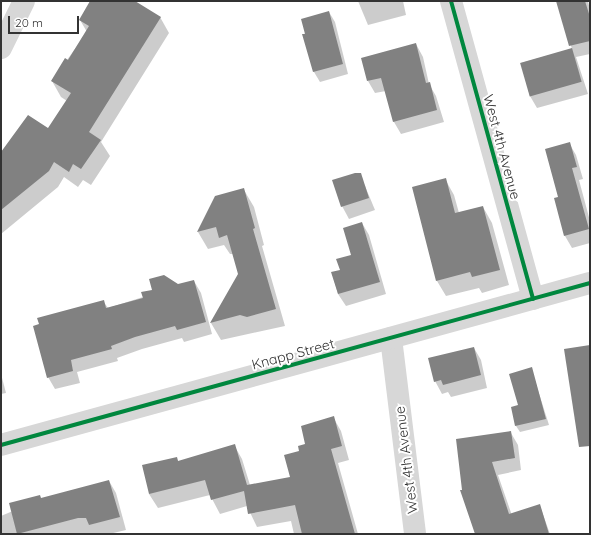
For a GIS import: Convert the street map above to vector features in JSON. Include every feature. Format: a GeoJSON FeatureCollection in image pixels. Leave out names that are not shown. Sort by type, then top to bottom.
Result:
{"type":"FeatureCollection","features":[{"type":"Feature","properties":{"kind":"street"},"geometry":{"type":"LineString","coordinates":[[1,48],[24,1]]}},
{"type":"Feature","properties":{"kind":"street","name":"West 4th Avenue"},"geometry":{"type":"LineString","coordinates":[[451,1],[533,299]]}},
{"type":"Feature","properties":{"kind":"street","name":"Knapp Street"},"geometry":{"type":"LineString","coordinates":[[1,445],[590,283]]}},
{"type":"Feature","properties":{"kind":"street","name":"West 4th Avenue"},"geometry":{"type":"LineString","coordinates":[[391,338],[414,534]]}},
{"type":"Feature","properties":{"kind":"building"},"geometry":{"type":"Polygon","coordinates":[[[90,1],[135,1],[161,17],[89,132],[101,140],[81,169],[73,164],[69,172],[54,162],[49,171],[1,210],[1,152],[28,115],[48,128],[71,93],[51,81],[65,58],[68,60],[89,26],[79,20],[90,1]]]}},
{"type":"Feature","properties":{"kind":"building"},"geometry":{"type":"Polygon","coordinates":[[[556,1],[585,1],[590,17],[590,41],[569,46],[556,1]]]}},
{"type":"Feature","properties":{"kind":"building"},"geometry":{"type":"Polygon","coordinates":[[[329,11],[343,64],[313,72],[302,34],[305,34],[301,19],[329,11]]]}},
{"type":"Feature","properties":{"kind":"building"},"geometry":{"type":"Polygon","coordinates":[[[416,43],[426,83],[430,82],[437,110],[393,122],[381,78],[367,81],[361,58],[416,43]]]}},
{"type":"Feature","properties":{"kind":"building"},"geometry":{"type":"Polygon","coordinates":[[[572,48],[582,82],[530,97],[520,63],[572,48]]]}},
{"type":"Feature","properties":{"kind":"building"},"geometry":{"type":"Polygon","coordinates":[[[570,142],[577,167],[572,168],[589,229],[564,236],[554,198],[558,197],[545,149],[570,142]]]}},
{"type":"Feature","properties":{"kind":"building"},"geometry":{"type":"Polygon","coordinates":[[[355,173],[361,173],[369,198],[341,207],[332,180],[355,173]]]}},
{"type":"Feature","properties":{"kind":"building"},"geometry":{"type":"Polygon","coordinates":[[[446,178],[455,213],[483,206],[500,270],[472,277],[470,272],[436,281],[412,187],[446,178]]]}},
{"type":"Feature","properties":{"kind":"building"},"geometry":{"type":"Polygon","coordinates":[[[244,188],[255,228],[253,229],[276,309],[247,317],[240,315],[210,323],[238,274],[227,235],[219,238],[216,227],[197,232],[215,196],[244,188]]]}},
{"type":"Feature","properties":{"kind":"building"},"geometry":{"type":"Polygon","coordinates":[[[362,222],[380,282],[338,294],[331,272],[340,270],[336,259],[351,255],[343,228],[362,222]]]}},
{"type":"Feature","properties":{"kind":"building"},"geometry":{"type":"Polygon","coordinates":[[[164,275],[178,284],[194,280],[206,322],[177,330],[175,326],[135,337],[111,346],[112,349],[71,360],[73,371],[47,378],[33,326],[39,324],[37,318],[104,300],[106,308],[143,298],[141,292],[152,290],[149,279],[164,275]]]}},
{"type":"Feature","properties":{"kind":"building"},"geometry":{"type":"Polygon","coordinates":[[[590,345],[590,446],[579,447],[564,349],[590,345]]]}},
{"type":"Feature","properties":{"kind":"building"},"geometry":{"type":"Polygon","coordinates":[[[474,347],[481,375],[443,385],[441,380],[434,382],[428,358],[474,347]]]}},
{"type":"Feature","properties":{"kind":"building"},"geometry":{"type":"Polygon","coordinates":[[[532,367],[546,419],[515,426],[511,407],[518,405],[509,374],[532,367]]]}},
{"type":"Feature","properties":{"kind":"building"},"geometry":{"type":"Polygon","coordinates":[[[334,416],[342,446],[331,449],[355,534],[302,534],[295,505],[248,514],[244,491],[211,500],[205,480],[149,494],[142,465],[177,457],[178,461],[235,444],[247,485],[290,477],[284,455],[299,451],[298,446],[305,444],[301,426],[334,416]]]}},
{"type":"Feature","properties":{"kind":"building"},"geometry":{"type":"Polygon","coordinates":[[[511,431],[515,458],[492,462],[509,514],[540,504],[549,534],[475,534],[460,490],[462,490],[456,439],[511,431]]]}},
{"type":"Feature","properties":{"kind":"building"},"geometry":{"type":"Polygon","coordinates":[[[109,480],[120,517],[89,525],[86,518],[78,518],[17,534],[9,503],[40,495],[41,498],[109,480]]]}},
{"type":"Feature","properties":{"kind":"cycle path"},"geometry":{"type":"LineString","coordinates":[[451,1],[533,299]]}},
{"type":"Feature","properties":{"kind":"cycle path"},"geometry":{"type":"LineString","coordinates":[[1,445],[590,283]]}}]}
